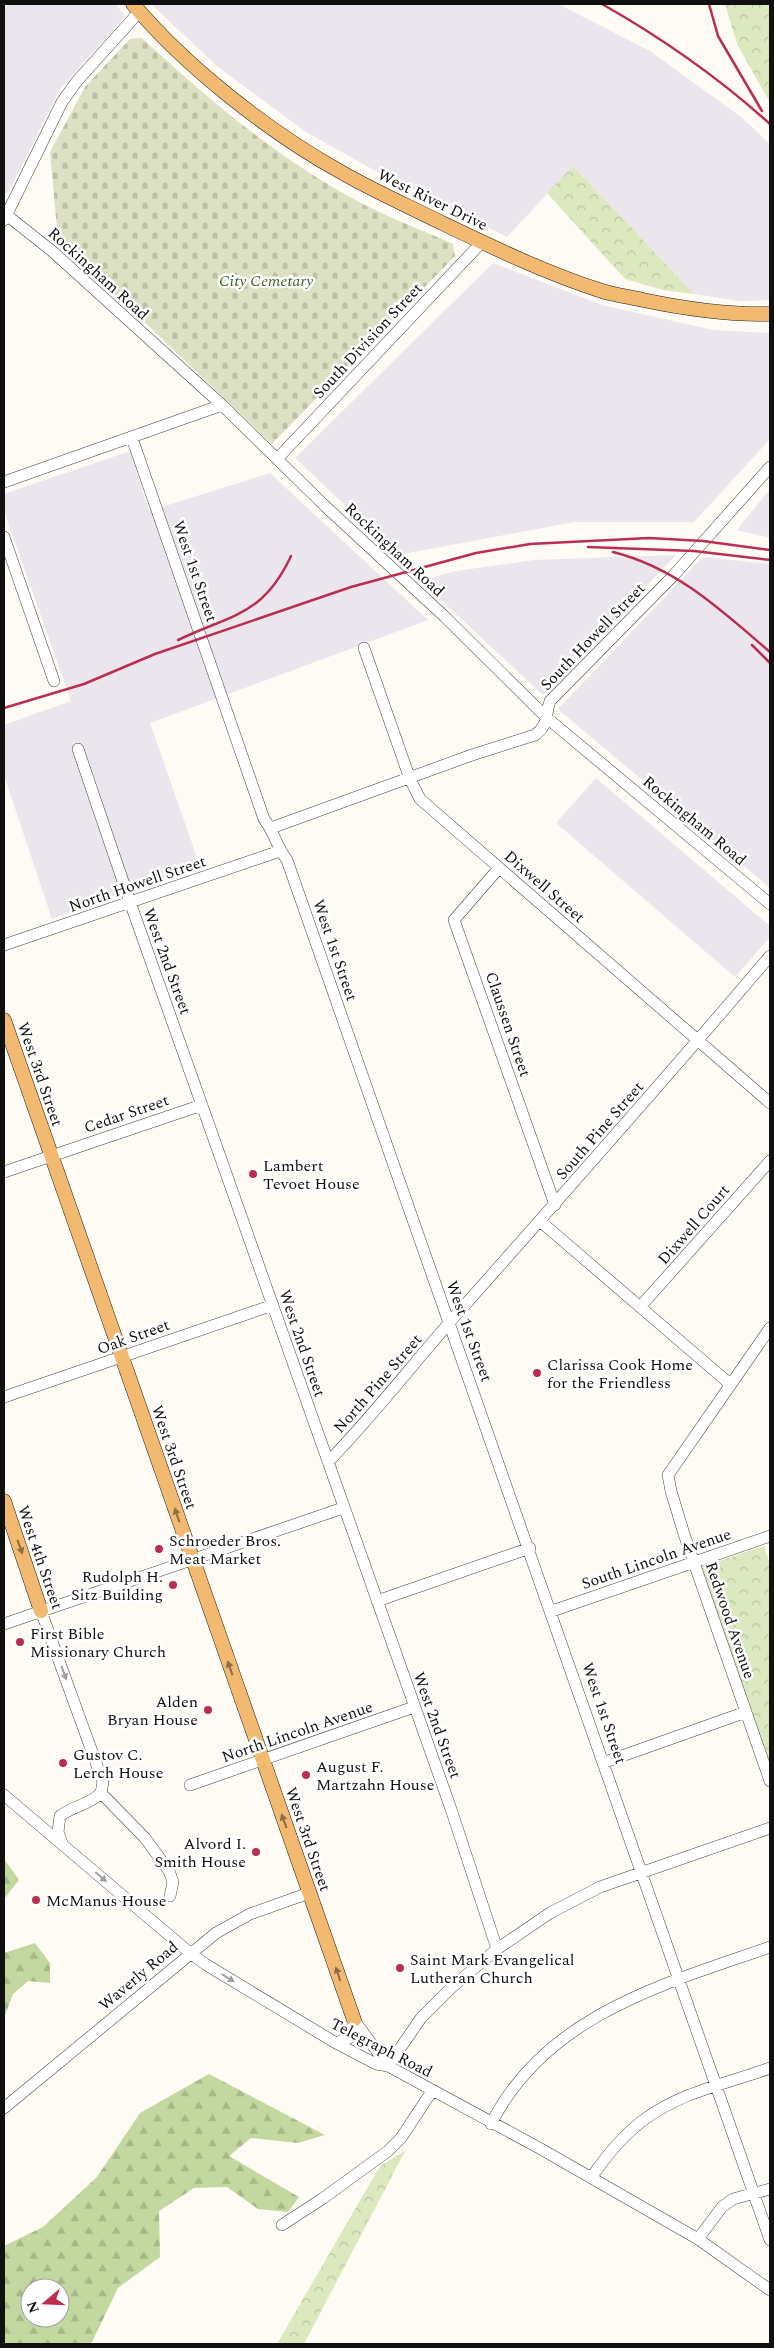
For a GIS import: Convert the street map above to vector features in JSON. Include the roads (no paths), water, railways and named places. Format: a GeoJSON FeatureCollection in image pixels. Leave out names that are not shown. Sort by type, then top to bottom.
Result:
{"type":"FeatureCollection","features":[{"type":"Feature","properties":{"kind":"main road","name":"West River Drive"},"geometry":{"type":"LineString","coordinates":[[136,8],[192,65],[256,116],[340,172],[482,242],[603,291],[687,310],[770,314]]}},
{"type":"Feature","properties":{"kind":"main road","name":"West 3rd Street"},"geometry":{"type":"LineString","coordinates":[[4,1020],[354,2020]]}},
{"type":"Feature","properties":{"kind":"main road","name":"West 4th Street"},"geometry":{"type":"LineString","coordinates":[[4,1501],[41,1611]]}},
{"type":"Feature","properties":{"kind":"street"},"geometry":{"type":"LineString","coordinates":[[5,216],[62,102],[136,8]]}},
{"type":"Feature","properties":{"kind":"street","name":"Rockingham Road"},"geometry":{"type":"LineString","coordinates":[[5,216],[64,261],[222,405],[444,616],[547,718],[770,904]]}},
{"type":"Feature","properties":{"kind":"street","name":"South Division Street"},"geometry":{"type":"LineString","coordinates":[[277,459],[482,242]]}},
{"type":"Feature","properties":{"kind":"street"},"geometry":{"type":"LineString","coordinates":[[4,482],[222,405]]}},
{"type":"Feature","properties":{"kind":"street","name":"West 1st Street"},"geometry":{"type":"LineString","coordinates":[[132,438],[264,819],[271,828],[280,851],[287,860],[605,1762],[770,2240]]}},
{"type":"Feature","properties":{"kind":"street","name":"South Howell Street"},"geometry":{"type":"LineString","coordinates":[[271,828],[472,755],[536,735],[542,730],[547,718],[550,701],[673,576],[770,467]]}},
{"type":"Feature","properties":{"kind":"street"},"geometry":{"type":"LineString","coordinates":[[4,537],[54,681]]}},
{"type":"Feature","properties":{"kind":"street","name":"Dixwell Street"},"geometry":{"type":"LineString","coordinates":[[364,648],[410,779],[420,799],[770,1103]]}},
{"type":"Feature","properties":{"kind":"street","name":"West 2nd Street"},"geometry":{"type":"LineString","coordinates":[[78,749],[497,1949]]}},
{"type":"Feature","properties":{"kind":"street","name":"North Howell Street"},"geometry":{"type":"LineString","coordinates":[[4,945],[280,851]]}},
{"type":"Feature","properties":{"kind":"street","name":"Claussen Street"},"geometry":{"type":"LineString","coordinates":[[499,868],[454,920],[555,1205]]}},
{"type":"Feature","properties":{"kind":"street","name":"South Pine Street"},"geometry":{"type":"LineString","coordinates":[[450,1324],[770,956]]}},
{"type":"Feature","properties":{"kind":"street","name":"Cedar Street"},"geometry":{"type":"LineString","coordinates":[[4,1172],[202,1105]]}},
{"type":"Feature","properties":{"kind":"street","name":"Dixwell Court"},"geometry":{"type":"LineString","coordinates":[[640,1308],[770,1161]]}},
{"type":"Feature","properties":{"kind":"street"},"geometry":{"type":"LineString","coordinates":[[540,1221],[730,1384],[770,1328]]}},
{"type":"Feature","properties":{"kind":"street","name":"Oak Street"},"geometry":{"type":"LineString","coordinates":[[4,1397],[273,1305]]}},
{"type":"Feature","properties":{"kind":"street","name":"North Pine Street"},"geometry":{"type":"LineString","coordinates":[[328,1462],[361,1429],[391,1391],[450,1324]]}},
{"type":"Feature","properties":{"kind":"street","name":"Redwood Avenue"},"geometry":{"type":"LineString","coordinates":[[730,1384],[668,1475],[671,1492],[694,1562],[770,1781]]}},
{"type":"Feature","properties":{"kind":"street"},"geometry":{"type":"LineString","coordinates":[[4,1624],[343,1508]]}},
{"type":"Feature","properties":{"kind":"street","name":"South Lincoln Avenue"},"geometry":{"type":"LineString","coordinates":[[552,1611],[770,1536]]}},
{"type":"Feature","properties":{"kind":"street"},"geometry":{"type":"LineString","coordinates":[[377,1602],[530,1548]]}},
{"type":"Feature","properties":{"kind":"street","name":"West 4th Street"},"geometry":{"type":"LineString","coordinates":[[41,1611],[103,1782],[101,1793]]}},
{"type":"Feature","properties":{"kind":"street","name":"North Lincoln Avenue"},"geometry":{"type":"LineString","coordinates":[[190,1785],[414,1707]]}},
{"type":"Feature","properties":{"kind":"street"},"geometry":{"type":"LineString","coordinates":[[605,1762],[746,1712]]}},
{"type":"Feature","properties":{"kind":"street"},"geometry":{"type":"LineString","coordinates":[[34,1820],[41,1821],[60,1816],[71,1809],[88,1803],[101,1793],[159,1856],[173,1882],[170,1896]]}},
{"type":"Feature","properties":{"kind":"street","name":"Telegraph Road"},"geometry":{"type":"LineString","coordinates":[[4,1795],[190,1953],[336,2044],[376,2064],[388,2066],[698,2239],[770,2290]]}},
{"type":"Feature","properties":{"kind":"street"},"geometry":{"type":"LineString","coordinates":[[60,1816],[58,1832],[64,1845]]}},
{"type":"Feature","properties":{"kind":"street"},"geometry":{"type":"LineString","coordinates":[[388,2066],[421,2018],[435,2003],[497,1949],[550,1913],[600,1887],[770,1828]]}},
{"type":"Feature","properties":{"kind":"street","name":"Waverly Road"},"geometry":{"type":"LineString","coordinates":[[4,2108],[190,1953],[236,1921],[268,1906],[309,1893]]}},
{"type":"Feature","properties":{"kind":"street"},"geometry":{"type":"LineString","coordinates":[[492,2124],[504,2098],[552,2047],[581,2025],[626,2000],[680,1978],[770,1947]]}},
{"type":"Feature","properties":{"kind":"street"},"geometry":{"type":"LineString","coordinates":[[336,2044],[349,2038],[354,2020]]}},
{"type":"Feature","properties":{"kind":"street","name":"West 3rd Street"},"geometry":{"type":"LineString","coordinates":[[354,2020],[388,2066]]}},
{"type":"Feature","properties":{"kind":"street"},"geometry":{"type":"LineString","coordinates":[[590,2178],[610,2151],[646,2118],[673,2103],[770,2068]]}},
{"type":"Feature","properties":{"kind":"street"},"geometry":{"type":"LineString","coordinates":[[282,2225],[322,2200],[388,2151],[401,2138],[432,2091]]}},
{"type":"Feature","properties":{"kind":"street"},"geometry":{"type":"LineString","coordinates":[[698,2239],[722,2207],[733,2199],[770,2189]]}},
{"type":"Feature","properties":{"kind":"railway"},"geometry":{"type":"LineString","coordinates":[[602,4],[689,59],[770,124]]}},
{"type":"Feature","properties":{"kind":"railway"},"geometry":{"type":"LineString","coordinates":[[709,4],[718,36],[762,111]]}},
{"type":"Feature","properties":{"kind":"railway"},"geometry":{"type":"LineString","coordinates":[[4,708],[84,684],[155,654],[351,587],[476,553],[530,544],[649,538],[703,541],[770,550]]}},
{"type":"Feature","properties":{"kind":"railway"},"geometry":{"type":"LineString","coordinates":[[588,547],[694,551],[770,560]]}},
{"type":"Feature","properties":{"kind":"railway"},"geometry":{"type":"LineString","coordinates":[[613,552],[658,568],[697,592],[770,652]]}},
{"type":"Feature","properties":{"kind":"railway"},"geometry":{"type":"LineString","coordinates":[[178,640],[230,618],[257,602],[269,591],[291,556]]}},
{"type":"Feature","properties":{"kind":"railway"},"geometry":{"type":"LineString","coordinates":[[752,645],[770,663]]}},
{"type":"Feature","properties":{"kind":"place","name":"Lambert Tevoet House"},"geometry":{"type":"Point","coordinates":[253,1174]}},
{"type":"Feature","properties":{"kind":"place","name":"Clarissa Cook Home for the Friendless"},"geometry":{"type":"Point","coordinates":[537,1373]}},
{"type":"Feature","properties":{"kind":"place","name":"Schroeder Bros. Meat Market"},"geometry":{"type":"Point","coordinates":[159,1549]}},
{"type":"Feature","properties":{"kind":"place","name":"Rudolph H. Sitz Building"},"geometry":{"type":"Point","coordinates":[173,1585]}},
{"type":"Feature","properties":{"kind":"place","name":"First Bible Missionary Church"},"geometry":{"type":"Point","coordinates":[20,1642]}},
{"type":"Feature","properties":{"kind":"place","name":"Alden Bryan House"},"geometry":{"type":"Point","coordinates":[208,1710]}},
{"type":"Feature","properties":{"kind":"place","name":"Gustov C. Lerch House"},"geometry":{"type":"Point","coordinates":[63,1763]}},
{"type":"Feature","properties":{"kind":"place","name":"August F. Martzahn House"},"geometry":{"type":"Point","coordinates":[306,1775]}},
{"type":"Feature","properties":{"kind":"place","name":"Alvord I. Smith House"},"geometry":{"type":"Point","coordinates":[256,1852]}},
{"type":"Feature","properties":{"kind":"place","name":"McManus House"},"geometry":{"type":"Point","coordinates":[36,1900]}},
{"type":"Feature","properties":{"kind":"place","name":"Saint Mark Evangelical Lutheran Church"},"geometry":{"type":"Point","coordinates":[400,1968]}},
{"type":"Feature","properties":{"kind":"park label","name":"City Cemetary"},"geometry":{"type":"Point","coordinates":[266,280]}}]}
